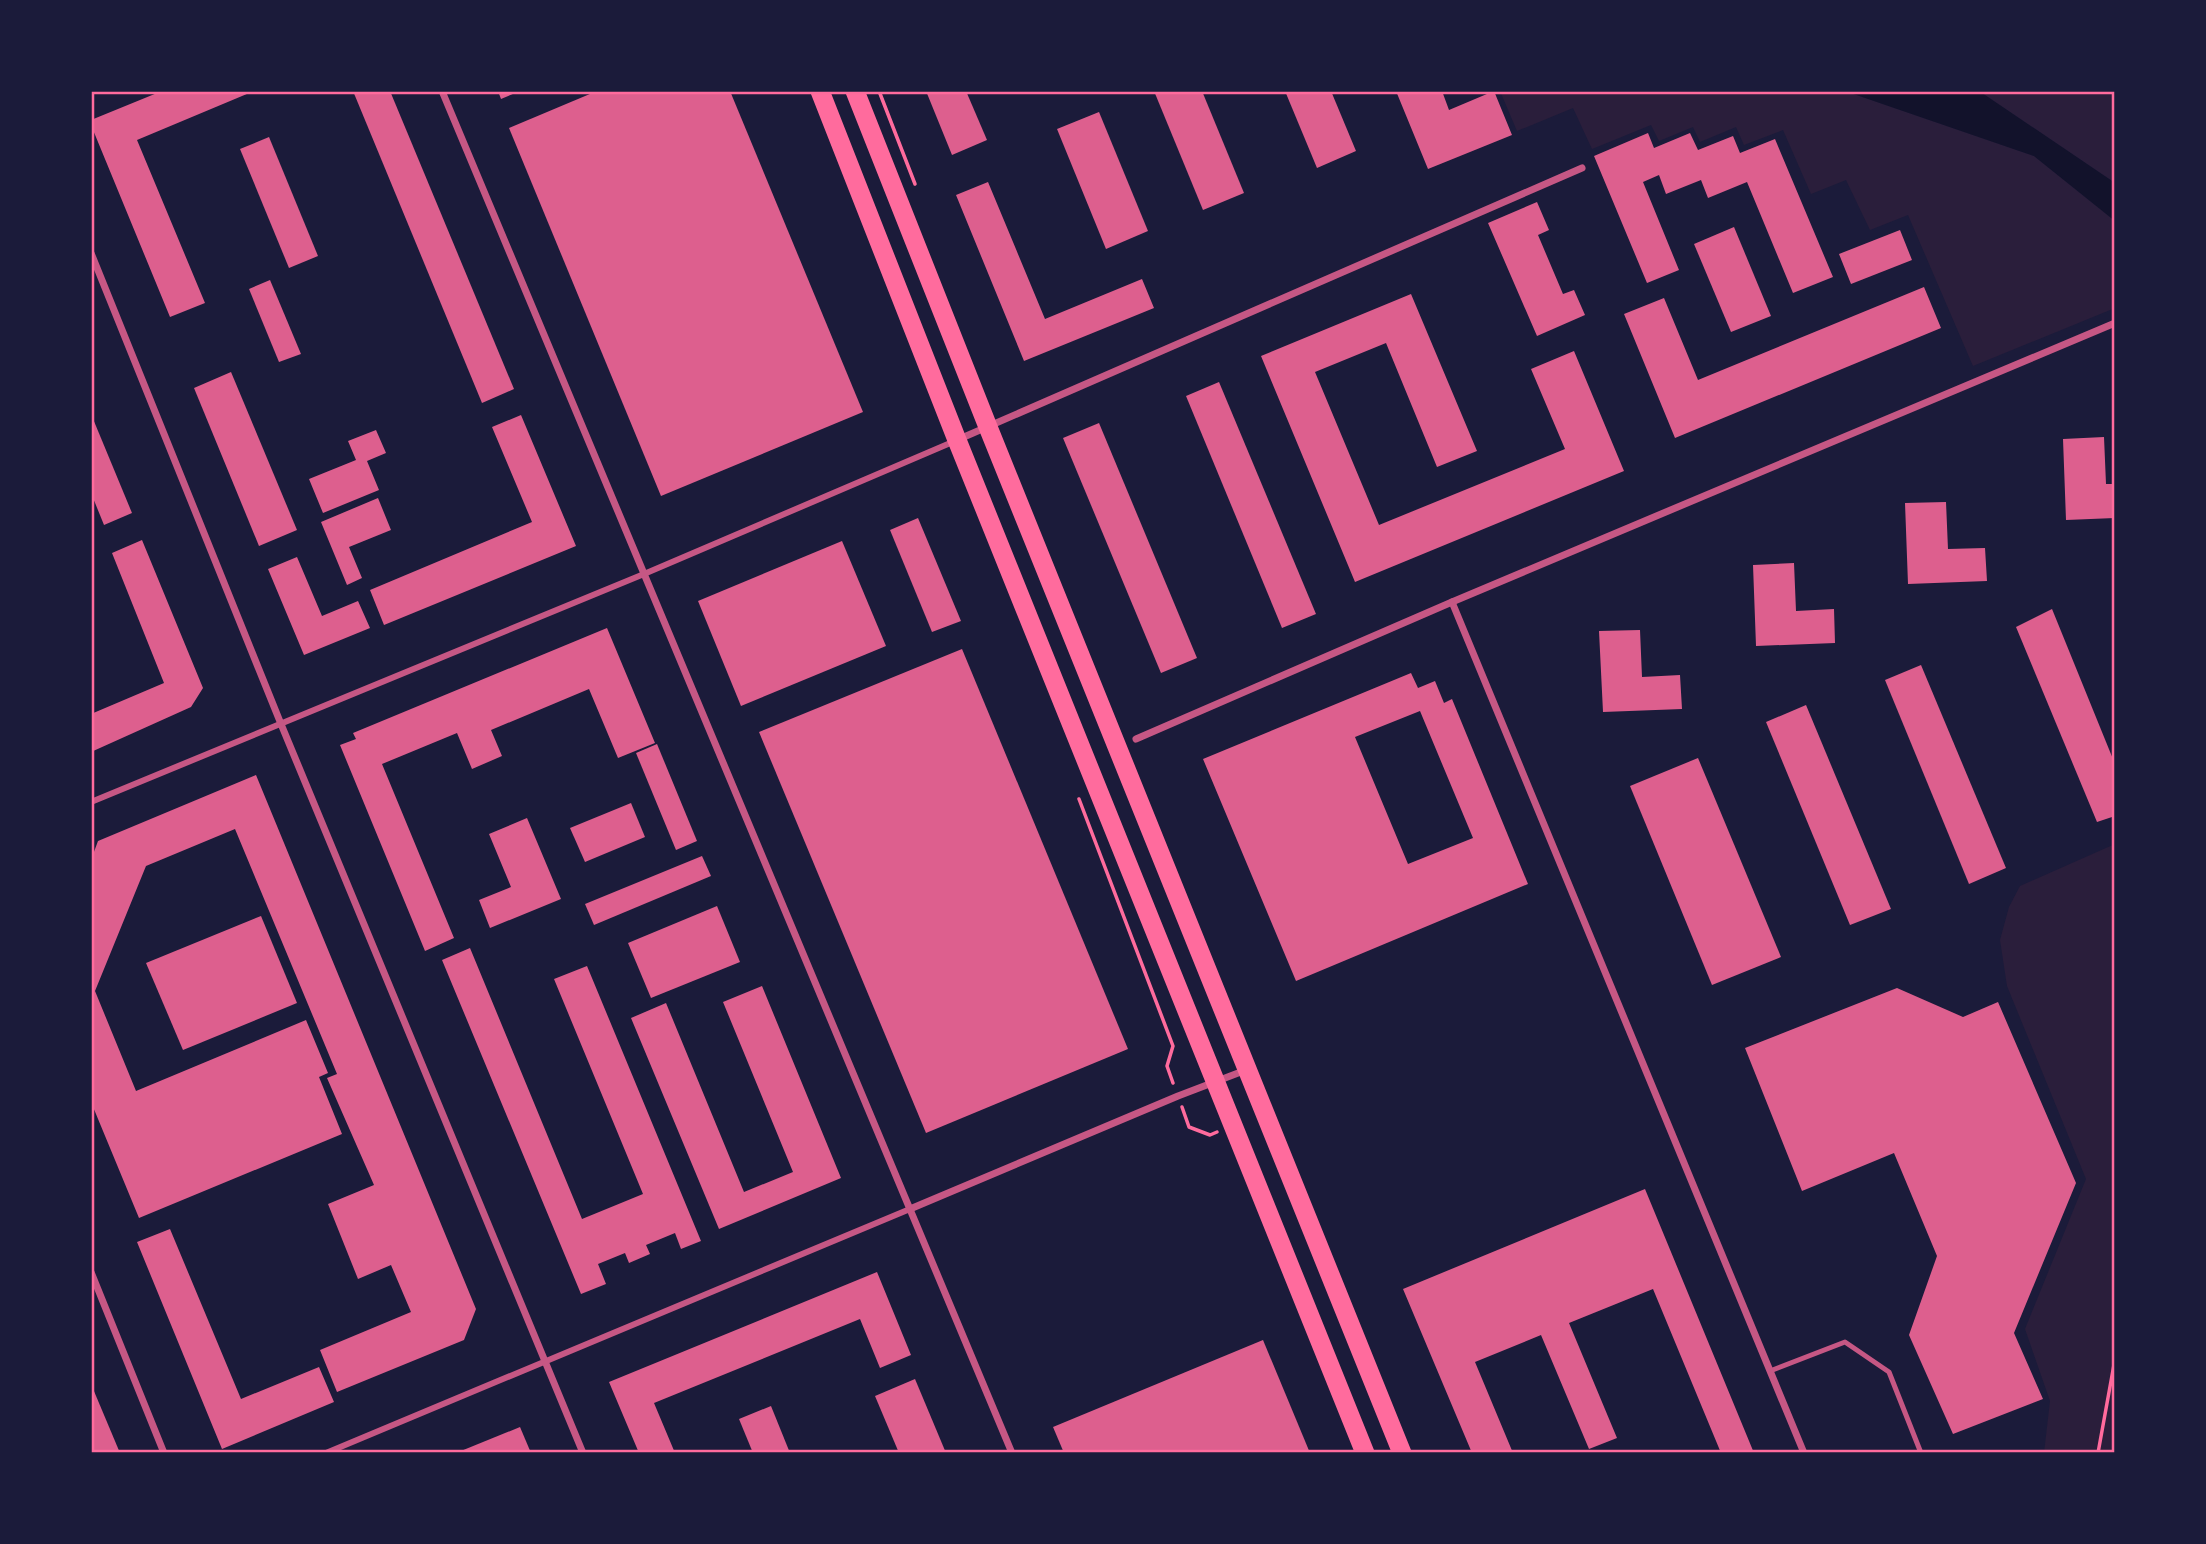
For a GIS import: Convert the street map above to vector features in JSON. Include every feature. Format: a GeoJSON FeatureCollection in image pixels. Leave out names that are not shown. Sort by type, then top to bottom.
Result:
{"type":"FeatureCollection","features":[{"type":"Feature","properties":{"kind":"highway"},"geometry":{"type":"LineString","coordinates":[[820,91],[957,440],[1365,1453]]}},
{"type":"Feature","properties":{"kind":"highway"},"geometry":{"type":"LineString","coordinates":[[855,91],[1402,1453]]}},
{"type":"Feature","properties":{"kind":"street"},"geometry":{"type":"LineString","coordinates":[[443,91],[1012,1453]]}},
{"type":"Feature","properties":{"kind":"street"},"geometry":{"type":"LineString","coordinates":[[91,802],[644,574],[1582,168]]}},
{"type":"Feature","properties":{"kind":"street"},"geometry":{"type":"LineString","coordinates":[[91,253],[281,724],[583,1453]]}},
{"type":"Feature","properties":{"kind":"street"},"geometry":{"type":"LineString","coordinates":[[1136,739],[1452,602],[2115,323]]}},
{"type":"Feature","properties":{"kind":"street"},"geometry":{"type":"LineString","coordinates":[[1452,602],[1804,1453]]}},
{"type":"Feature","properties":{"kind":"street"},"geometry":{"type":"LineString","coordinates":[[326,1453],[1247,1069]]}},
{"type":"Feature","properties":{"kind":"street"},"geometry":{"type":"LineString","coordinates":[[91,1272],[164,1453]]}},
{"type":"Feature","properties":{"kind":"lane"},"geometry":{"type":"LineString","coordinates":[[1770,1371],[1845,1342],[1889,1372],[1921,1453]]}},
{"type":"Feature","properties":{"kind":"path"},"geometry":{"type":"LineString","coordinates":[[2098,1453],[2115,1359]]}},
{"type":"Feature","properties":{"kind":"shaded area"},"geometry":{"type":"Polygon","coordinates":[[[1500,91],[1845,91],[2034,156],[2115,221],[2115,308],[1973,366],[1908,215],[1870,230],[1846,180],[1811,194],[1783,130],[1744,145],[1736,127],[1700,142],[1693,127],[1659,141],[1651,125],[1592,149],[1573,108],[1517,131],[1500,91]]]}},
{"type":"Feature","properties":{"kind":"shaded area"},"geometry":{"type":"Polygon","coordinates":[[[1845,91],[1979,91],[2115,183],[2115,221],[2034,156],[1845,91]]]}},
{"type":"Feature","properties":{"kind":"shaded area"},"geometry":{"type":"Polygon","coordinates":[[[1979,91],[2115,91],[2115,183],[1979,91]]]}},
{"type":"Feature","properties":{"kind":"shaded area"},"geometry":{"type":"Polygon","coordinates":[[[2115,844],[2115,1434],[2111,1453],[2044,1453],[2050,1401],[2025,1329],[2086,1179],[2007,986],[2000,940],[2009,907],[2020,886],[2115,844]]]}},
{"type":"Feature","properties":{"kind":"building"},"geometry":{"type":"Polygon","coordinates":[[[162,91],[254,91],[137,140],[205,303],[170,317],[91,125],[91,120],[162,91]]]}},
{"type":"Feature","properties":{"kind":"building"},"geometry":{"type":"Polygon","coordinates":[[[353,91],[390,91],[514,389],[482,403],[353,91]]]}},
{"type":"Feature","properties":{"kind":"building"},"geometry":{"type":"Polygon","coordinates":[[[498,91],[520,91],[501,99],[498,91]]]}},
{"type":"Feature","properties":{"kind":"building"},"geometry":{"type":"Polygon","coordinates":[[[597,91],[730,91],[863,412],[661,496],[509,128],[597,91]]]}},
{"type":"Feature","properties":{"kind":"building"},"geometry":{"type":"Polygon","coordinates":[[[926,91],[966,91],[987,140],[952,155],[926,91]]]}},
{"type":"Feature","properties":{"kind":"building"},"geometry":{"type":"Polygon","coordinates":[[[1154,91],[1202,91],[1244,193],[1203,210],[1154,91]]]}},
{"type":"Feature","properties":{"kind":"building"},"geometry":{"type":"Polygon","coordinates":[[[1285,91],[1331,91],[1356,151],[1317,168],[1285,91]]]}},
{"type":"Feature","properties":{"kind":"building"},"geometry":{"type":"Polygon","coordinates":[[[1396,91],[1442,91],[1449,110],[1494,91],[1512,135],[1428,169],[1396,91]]]}},
{"type":"Feature","properties":{"kind":"building"},"geometry":{"type":"Polygon","coordinates":[[[1099,112],[1148,231],[1106,249],[1057,129],[1099,112]]]}},
{"type":"Feature","properties":{"kind":"building"},"geometry":{"type":"Polygon","coordinates":[[[1648,133],[1654,148],[1690,133],[1698,150],[1733,136],[1740,153],[1775,139],[1833,277],[1793,293],[1747,182],[1708,198],[1701,180],[1666,194],[1659,175],[1643,182],[1679,270],[1647,283],[1594,156],[1648,133]]]}},
{"type":"Feature","properties":{"kind":"building"},"geometry":{"type":"Polygon","coordinates":[[[269,137],[318,256],[289,268],[240,149],[269,137]]]}},
{"type":"Feature","properties":{"kind":"building"},"geometry":{"type":"Polygon","coordinates":[[[988,182],[1045,319],[1142,279],[1154,308],[1024,361],[956,195],[988,182]]]}},
{"type":"Feature","properties":{"kind":"building"},"geometry":{"type":"Polygon","coordinates":[[[1537,202],[1549,230],[1538,235],[1563,294],[1574,290],[1585,315],[1537,336],[1488,223],[1537,202]]]}},
{"type":"Feature","properties":{"kind":"building"},"geometry":{"type":"Polygon","coordinates":[[[1734,227],[1771,316],[1731,332],[1694,244],[1734,227]]]}},
{"type":"Feature","properties":{"kind":"building"},"geometry":{"type":"Polygon","coordinates":[[[1900,230],[1912,260],[1851,284],[1839,254],[1900,230]]]}},
{"type":"Feature","properties":{"kind":"building"},"geometry":{"type":"Polygon","coordinates":[[[270,280],[301,354],[279,362],[249,289],[270,280]]]}},
{"type":"Feature","properties":{"kind":"building"},"geometry":{"type":"Polygon","coordinates":[[[1924,287],[1941,328],[1675,438],[1624,314],[1664,298],[1698,380],[1924,287]]]}},
{"type":"Feature","properties":{"kind":"building"},"geometry":{"type":"Polygon","coordinates":[[[1411,294],[1477,451],[1437,467],[1386,343],[1315,372],[1379,525],[1565,449],[1531,369],[1574,351],[1624,471],[1355,582],[1261,356],[1411,294]]]}},
{"type":"Feature","properties":{"kind":"building"},"geometry":{"type":"Polygon","coordinates":[[[231,372],[297,530],[259,546],[194,388],[231,372]]]}},
{"type":"Feature","properties":{"kind":"building"},"geometry":{"type":"Polygon","coordinates":[[[1219,382],[1316,614],[1282,628],[1186,396],[1219,382]]]}},
{"type":"Feature","properties":{"kind":"building"},"geometry":{"type":"Polygon","coordinates":[[[91,414],[132,513],[104,525],[91,493],[91,414]]]}},
{"type":"Feature","properties":{"kind":"building"},"geometry":{"type":"Polygon","coordinates":[[[521,415],[576,546],[384,625],[370,590],[532,522],[492,427],[521,415]]]}},
{"type":"Feature","properties":{"kind":"building"},"geometry":{"type":"Polygon","coordinates":[[[1099,423],[1197,658],[1161,673],[1063,438],[1099,423]]]}},
{"type":"Feature","properties":{"kind":"building"},"geometry":{"type":"Polygon","coordinates":[[[376,430],[386,453],[367,461],[379,490],[323,513],[309,479],[356,460],[348,441],[376,430]]]}},
{"type":"Feature","properties":{"kind":"building"},"geometry":{"type":"Polygon","coordinates":[[[2104,437],[2106,484],[2115,484],[2115,518],[2066,520],[2063,439],[2104,437]]]}},
{"type":"Feature","properties":{"kind":"building"},"geometry":{"type":"Polygon","coordinates":[[[378,498],[391,530],[349,547],[362,578],[347,585],[321,522],[378,498]]]}},
{"type":"Feature","properties":{"kind":"building"},"geometry":{"type":"Polygon","coordinates":[[[1946,502],[1948,549],[1985,548],[1987,581],[1908,584],[1905,503],[1946,502]]]}},
{"type":"Feature","properties":{"kind":"building"},"geometry":{"type":"Polygon","coordinates":[[[918,518],[961,621],[932,632],[890,530],[918,518]]]}},
{"type":"Feature","properties":{"kind":"building"},"geometry":{"type":"Polygon","coordinates":[[[142,540],[203,688],[191,707],[91,752],[91,714],[164,683],[112,553],[142,540]]]}},
{"type":"Feature","properties":{"kind":"building"},"geometry":{"type":"Polygon","coordinates":[[[842,541],[886,646],[741,706],[698,601],[842,541]]]}},
{"type":"Feature","properties":{"kind":"building"},"geometry":{"type":"Polygon","coordinates":[[[297,557],[322,616],[358,601],[370,628],[304,655],[268,569],[297,557]]]}},
{"type":"Feature","properties":{"kind":"building"},"geometry":{"type":"Polygon","coordinates":[[[1794,563],[1796,611],[1834,609],[1835,643],[1756,646],[1753,565],[1794,563]]]}},
{"type":"Feature","properties":{"kind":"building"},"geometry":{"type":"Polygon","coordinates":[[[2052,609],[2115,764],[2115,816],[2097,822],[2016,627],[2052,609]]]}},
{"type":"Feature","properties":{"kind":"building"},"geometry":{"type":"Polygon","coordinates":[[[607,628],[655,743],[618,758],[589,689],[491,730],[502,756],[472,769],[457,733],[382,764],[454,938],[425,951],[340,745],[356,739],[353,733],[607,628]]]}},
{"type":"Feature","properties":{"kind":"building"},"geometry":{"type":"Polygon","coordinates":[[[1640,630],[1642,677],[1680,675],[1682,709],[1603,712],[1599,631],[1640,630]]]}},
{"type":"Feature","properties":{"kind":"building"},"geometry":{"type":"Polygon","coordinates":[[[962,649],[1128,1049],[926,1133],[759,732],[962,649]]]}},
{"type":"Feature","properties":{"kind":"building"},"geometry":{"type":"Polygon","coordinates":[[[1921,665],[2006,868],[1969,884],[1885,680],[1921,665]]]}},
{"type":"Feature","properties":{"kind":"building"},"geometry":{"type":"Polygon","coordinates":[[[1411,673],[1418,688],[1435,681],[1444,703],[1452,699],[1528,884],[1296,981],[1203,759],[1411,673]],[[1420,711],[1355,737],[1408,864],[1473,838],[1420,711]]]}},
{"type":"Feature","properties":{"kind":"building"},"geometry":{"type":"Polygon","coordinates":[[[1806,705],[1891,909],[1850,925],[1766,722],[1806,705]]]}},
{"type":"Feature","properties":{"kind":"building"},"geometry":{"type":"Polygon","coordinates":[[[657,744],[697,841],[676,850],[636,753],[657,744]]]}},
{"type":"Feature","properties":{"kind":"building"},"geometry":{"type":"Polygon","coordinates":[[[1698,758],[1781,957],[1712,985],[1630,786],[1698,758]]]}},
{"type":"Feature","properties":{"kind":"building"},"geometry":{"type":"Polygon","coordinates":[[[256,775],[476,1309],[464,1340],[337,1392],[320,1350],[411,1312],[391,1265],[358,1279],[328,1204],[374,1185],[327,1078],[337,1074],[235,829],[146,866],[95,991],[136,1091],[306,1020],[328,1073],[319,1077],[342,1134],[139,1218],[91,1102],[91,860],[98,841],[256,775]]]}},
{"type":"Feature","properties":{"kind":"building"},"geometry":{"type":"Polygon","coordinates":[[[631,803],[645,837],[585,862],[570,828],[631,803]]]}},
{"type":"Feature","properties":{"kind":"building"},"geometry":{"type":"Polygon","coordinates":[[[527,818],[561,899],[490,928],[479,900],[511,887],[489,834],[527,818]]]}},
{"type":"Feature","properties":{"kind":"building"},"geometry":{"type":"Polygon","coordinates":[[[702,856],[711,876],[594,925],[585,904],[702,856]]]}},
{"type":"Feature","properties":{"kind":"building"},"geometry":{"type":"Polygon","coordinates":[[[717,906],[740,962],[651,998],[628,943],[717,906]]]}},
{"type":"Feature","properties":{"kind":"building"},"geometry":{"type":"Polygon","coordinates":[[[261,916],[297,1003],[183,1050],[146,963],[261,916]]]}},
{"type":"Feature","properties":{"kind":"building"},"geometry":{"type":"Polygon","coordinates":[[[470,948],[582,1219],[643,1194],[554,979],[587,966],[701,1241],[681,1249],[675,1233],[646,1245],[650,1254],[629,1263],[625,1253],[598,1264],[606,1284],[581,1294],[442,960],[470,948]]]}},
{"type":"Feature","properties":{"kind":"building"},"geometry":{"type":"Polygon","coordinates":[[[762,986],[841,1178],[719,1229],[631,1018],[666,1003],[744,1192],[793,1172],[723,1002],[762,986]]]}},
{"type":"Feature","properties":{"kind":"building"},"geometry":{"type":"Polygon","coordinates":[[[1897,988],[1963,1017],[1998,1002],[2076,1183],[2014,1333],[2043,1399],[1953,1434],[1909,1335],[1937,1256],[1894,1153],[1802,1191],[1745,1048],[1897,988]]]}},
{"type":"Feature","properties":{"kind":"building"},"geometry":{"type":"Polygon","coordinates":[[[1645,1189],[1754,1453],[1721,1453],[1653,1289],[1569,1323],[1617,1438],[1589,1449],[1541,1335],[1475,1362],[1513,1453],[1472,1453],[1403,1289],[1645,1189]]]}},
{"type":"Feature","properties":{"kind":"building"},"geometry":{"type":"Polygon","coordinates":[[[170,1229],[241,1399],[319,1367],[334,1402],[222,1449],[137,1242],[170,1229]]]}},
{"type":"Feature","properties":{"kind":"building"},"geometry":{"type":"Polygon","coordinates":[[[877,1272],[911,1355],[880,1368],[860,1319],[654,1403],[675,1453],[639,1453],[609,1382],[877,1272]]]}},
{"type":"Feature","properties":{"kind":"building"},"geometry":{"type":"Polygon","coordinates":[[[1263,1340],[1310,1453],[1064,1453],[1053,1427],[1263,1340]]]}},
{"type":"Feature","properties":{"kind":"building"},"geometry":{"type":"Polygon","coordinates":[[[915,1379],[946,1453],[899,1453],[875,1396],[915,1379]]]}},
{"type":"Feature","properties":{"kind":"building"},"geometry":{"type":"Polygon","coordinates":[[[91,1384],[120,1453],[91,1453],[91,1384]]]}},
{"type":"Feature","properties":{"kind":"building"},"geometry":{"type":"Polygon","coordinates":[[[771,1406],[790,1453],[753,1453],[739,1419],[771,1406]]]}},
{"type":"Feature","properties":{"kind":"building"},"geometry":{"type":"Polygon","coordinates":[[[520,1427],[531,1453],[456,1453],[520,1427]]]}}]}
